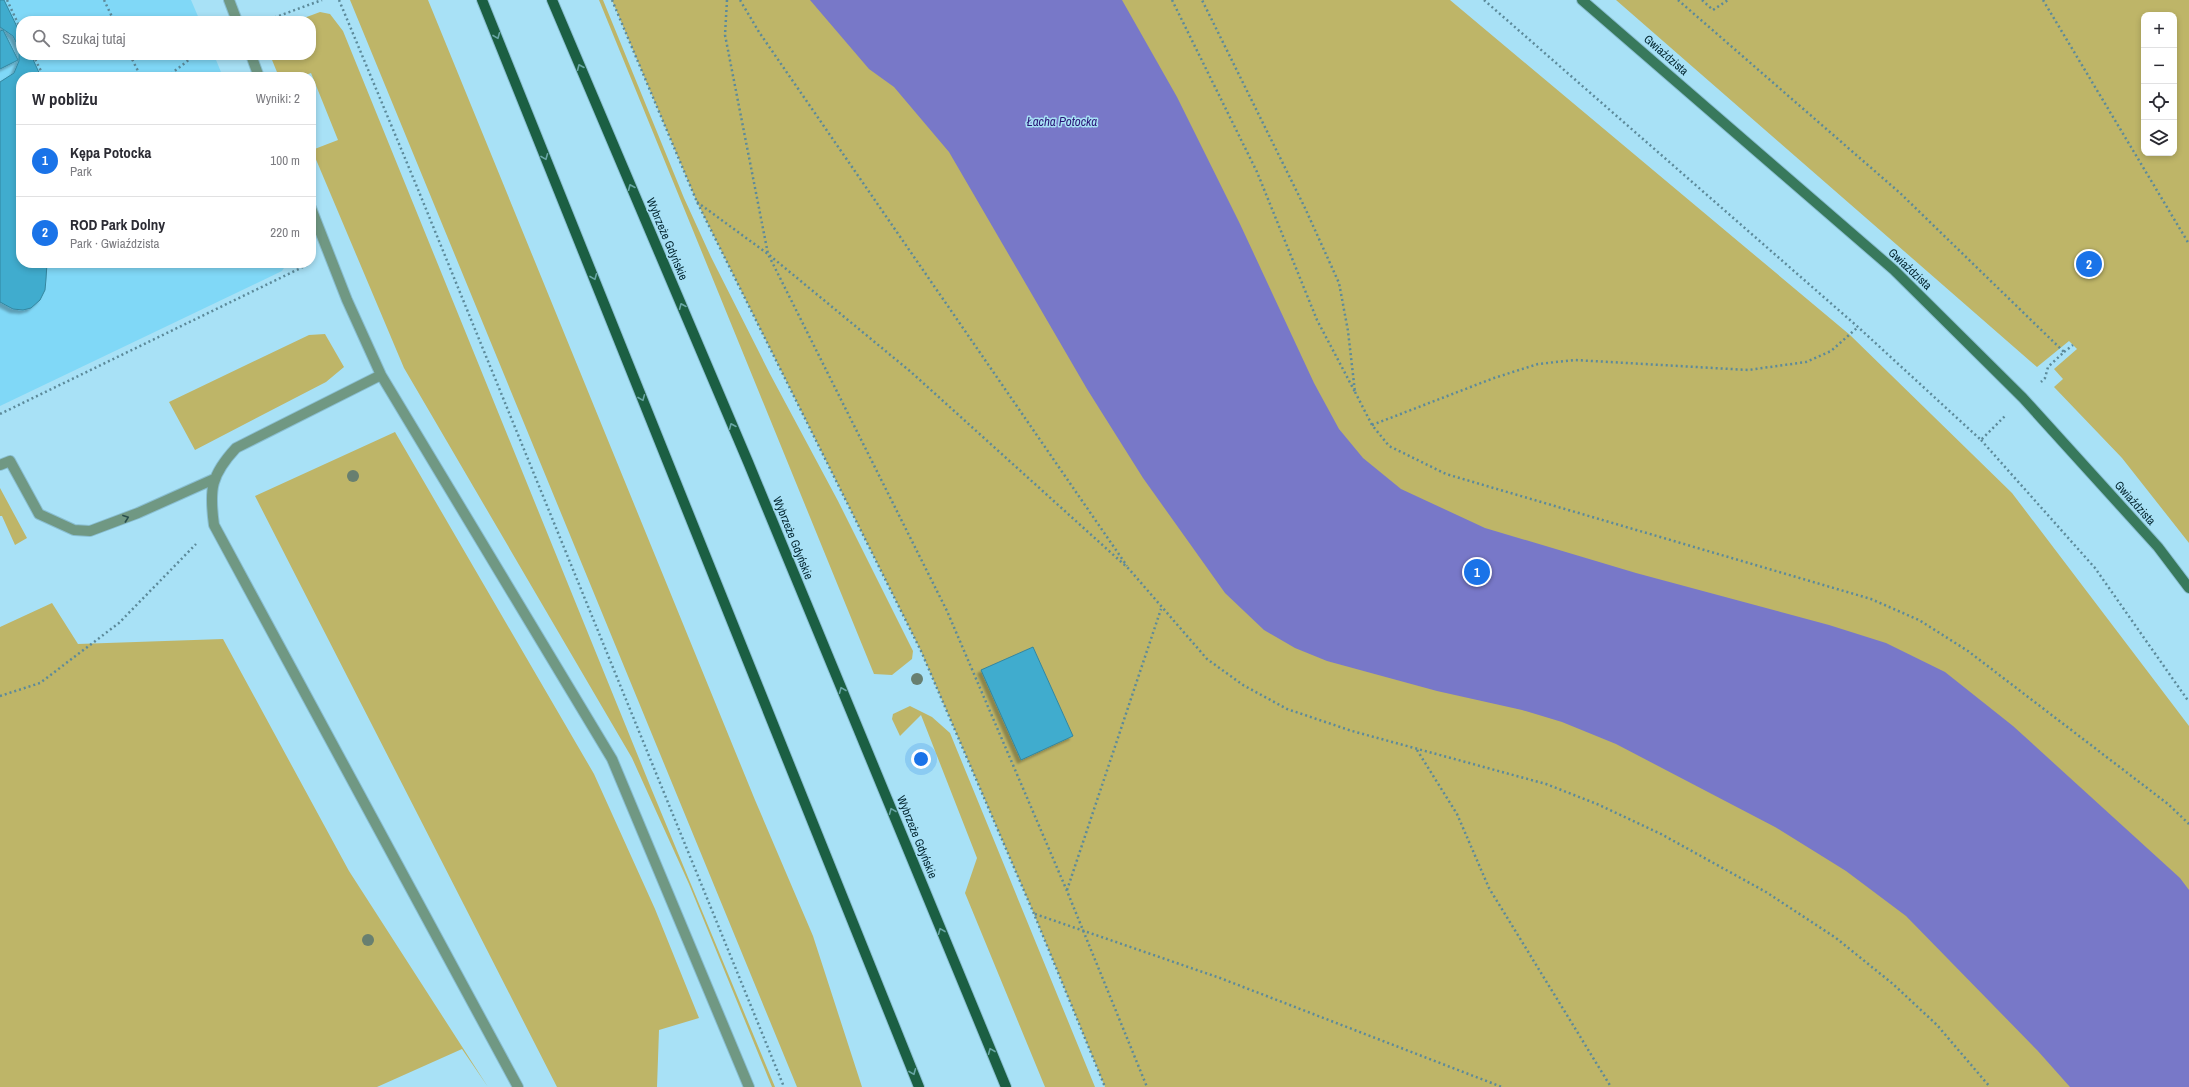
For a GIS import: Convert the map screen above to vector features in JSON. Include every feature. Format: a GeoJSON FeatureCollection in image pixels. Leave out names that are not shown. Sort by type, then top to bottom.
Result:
{"type":"FeatureCollection","features":[{"type":"Feature","properties":{"kind":"main road"},"geometry":{"type":"LineString","coordinates":[[482,0],[919,1087]]}},
{"type":"Feature","properties":{"kind":"main road","name":"Wybrzeże Gdyńskie"},"geometry":{"type":"LineString","coordinates":[[552,0],[748,462],[1006,1087]]}},
{"type":"Feature","properties":{"kind":"street","name":"Gwiaździsta"},"geometry":{"type":"LineString","coordinates":[[1582,0],[1894,270],[2024,398],[2158,547],[2189,588]]}},
{"type":"Feature","properties":{"kind":"lane"},"geometry":{"type":"LineString","coordinates":[[229,0],[235,16]]}},
{"type":"Feature","properties":{"kind":"lane"},"geometry":{"type":"LineString","coordinates":[[253,60],[257,72]]}},
{"type":"Feature","properties":{"kind":"lane"},"geometry":{"type":"LineString","coordinates":[[316,221],[347,300],[382,376],[612,759],[749,1087]]}},
{"type":"Feature","properties":{"kind":"lane"},"geometry":{"type":"LineString","coordinates":[[382,376],[236,448],[221,464],[214,480],[210,501],[214,525],[518,1087]]}},
{"type":"Feature","properties":{"kind":"lane"},"geometry":{"type":"LineString","coordinates":[[0,465],[10,461],[39,514],[74,530],[90,531],[138,513],[214,480]]}},
{"type":"Feature","properties":{"kind":"path"},"geometry":{"type":"LineString","coordinates":[[7,0],[16,19]]}},
{"type":"Feature","properties":{"kind":"path"},"geometry":{"type":"LineString","coordinates":[[104,0],[112,16]]}},
{"type":"Feature","properties":{"kind":"path"},"geometry":{"type":"LineString","coordinates":[[279,16],[322,0]]}},
{"type":"Feature","properties":{"kind":"path"},"geometry":{"type":"LineString","coordinates":[[339,0],[426,209],[784,1087]]}},
{"type":"Feature","properties":{"kind":"path"},"geometry":{"type":"LineString","coordinates":[[612,0],[697,202],[921,651],[1034,914],[1105,1087]]}},
{"type":"Feature","properties":{"kind":"path"},"geometry":{"type":"LineString","coordinates":[[726,0],[725,35],[768,254],[947,611],[1067,890],[1147,1087]]}},
{"type":"Feature","properties":{"kind":"path"},"geometry":{"type":"LineString","coordinates":[[740,0],[759,32],[1130,569],[1207,659],[1243,684],[1287,708],[1352,731],[1546,784],[1598,804],[1661,834],[1766,892],[1836,938],[1893,984],[1936,1025],[1990,1087]]}},
{"type":"Feature","properties":{"kind":"path"},"geometry":{"type":"LineString","coordinates":[[1172,0],[1258,172],[1317,320],[1372,425],[1389,446],[1446,474],[1871,598],[1919,620],[1968,651],[2168,804],[2189,824]]}},
{"type":"Feature","properties":{"kind":"path"},"geometry":{"type":"LineString","coordinates":[[1202,0],[1305,208],[1339,283],[1348,331],[1355,392]]}},
{"type":"Feature","properties":{"kind":"path"},"geometry":{"type":"LineString","coordinates":[[1702,0],[1713,10],[1728,0]]}},
{"type":"Feature","properties":{"kind":"path"},"geometry":{"type":"LineString","coordinates":[[2043,0],[2189,244]]}},
{"type":"Feature","properties":{"kind":"path"},"geometry":{"type":"LineString","coordinates":[[36,60],[42,72]]}},
{"type":"Feature","properties":{"kind":"path"},"geometry":{"type":"LineString","coordinates":[[132,60],[138,72]]}},
{"type":"Feature","properties":{"kind":"path"},"geometry":{"type":"LineString","coordinates":[[173,72],[189,60]]}},
{"type":"Feature","properties":{"kind":"path"},"geometry":{"type":"LineString","coordinates":[[697,202],[768,254],[911,372],[1130,569]]}},
{"type":"Feature","properties":{"kind":"path"},"geometry":{"type":"LineString","coordinates":[[316,261],[329,255]]}},
{"type":"Feature","properties":{"kind":"path"},"geometry":{"type":"LineString","coordinates":[[0,414],[302,268]]}},
{"type":"Feature","properties":{"kind":"path"},"geometry":{"type":"LineString","coordinates":[[1372,425],[1494,378],[1538,364],[1575,360],[1748,370],[1806,362],[1831,351],[1858,327]]}},
{"type":"Feature","properties":{"kind":"path"},"geometry":{"type":"LineString","coordinates":[[2064,352],[2073,345]]}},
{"type":"Feature","properties":{"kind":"path"},"geometry":{"type":"LineString","coordinates":[[1980,440],[2096,568],[2189,702]]}},
{"type":"Feature","properties":{"kind":"path"},"geometry":{"type":"LineString","coordinates":[[0,696],[40,683],[119,623],[214,525]]}},
{"type":"Feature","properties":{"kind":"path"},"geometry":{"type":"LineString","coordinates":[[1067,890],[1162,608]]}},
{"type":"Feature","properties":{"kind":"path"},"geometry":{"type":"LineString","coordinates":[[1417,749],[1457,814],[1489,888],[1611,1087]]}},
{"type":"Feature","properties":{"kind":"path"},"geometry":{"type":"LineString","coordinates":[[1034,914],[1220,978],[1502,1087]]}},
{"type":"Feature","properties":{"kind":"shaded area"},"geometry":{"type":"Polygon","coordinates":[[[0,0],[191,0],[198,16],[16,16],[16,60],[216,60],[221,72],[16,72],[16,268],[284,268],[282,271],[0,406],[0,0]]]}},
{"type":"Feature","properties":{"kind":"shaded area"},"geometry":{"type":"Polygon","coordinates":[[[350,0],[428,0],[755,800],[813,936],[862,1087],[797,1087],[350,0]]]}},
{"type":"Feature","properties":{"kind":"shaded area"},"geometry":{"type":"Polygon","coordinates":[[[599,0],[603,0],[684,198],[711,257],[770,374],[838,501],[913,651],[912,659],[892,675],[874,674],[599,0]]]}},
{"type":"Feature","properties":{"kind":"shaded area"},"geometry":{"type":"Polygon","coordinates":[[[612,0],[1450,0],[1850,335],[2012,493],[2189,726],[2189,1087],[1105,1087],[1034,914],[921,651],[697,202],[612,0]]]}},
{"type":"Feature","properties":{"kind":"shaded area"},"geometry":{"type":"Polygon","coordinates":[[[1616,0],[2189,0],[2189,543],[2122,458],[2054,387],[2063,379],[2054,369],[2077,349],[2069,341],[2037,367],[1616,0]]]}},
{"type":"Feature","properties":{"kind":"shaded area"},"geometry":{"type":"Polygon","coordinates":[[[320,12],[330,14],[343,31],[651,788],[775,1087],[772,1087],[689,884],[632,758],[404,368],[316,159],[316,148],[338,140],[316,85],[316,72],[277,72],[272,60],[316,60],[316,16],[309,16],[320,12]]]}},
{"type":"Feature","properties":{"kind":"shaded area"},"geometry":{"type":"Polygon","coordinates":[[[325,334],[344,367],[326,382],[195,450],[169,402],[309,335],[325,334]]]}},
{"type":"Feature","properties":{"kind":"shaded area"},"geometry":{"type":"Polygon","coordinates":[[[395,432],[594,774],[655,909],[699,1018],[659,1030],[657,1087],[557,1087],[255,496],[395,432]]]}},
{"type":"Feature","properties":{"kind":"shaded area"},"geometry":{"type":"Polygon","coordinates":[[[0,488],[27,538],[15,545],[2,516],[0,516],[0,488]]]}},
{"type":"Feature","properties":{"kind":"shaded area"},"geometry":{"type":"Polygon","coordinates":[[[52,603],[78,644],[223,639],[349,871],[488,1087],[462,1049],[377,1087],[0,1087],[0,627],[52,603]]]}},
{"type":"Feature","properties":{"kind":"shaded area"},"geometry":{"type":"Polygon","coordinates":[[[910,706],[932,717],[950,733],[1095,1087],[1045,1087],[965,893],[977,858],[921,715],[900,736],[892,719],[893,714],[910,706]]]}},
{"type":"Feature","properties":{"kind":"water","name":"Łacha Potocka"},"geometry":{"type":"Polygon","coordinates":[[[810,0],[1122,0],[1177,97],[1240,224],[1314,383],[1339,429],[1363,458],[1401,489],[1485,528],[1636,573],[1829,625],[1886,643],[1945,672],[2013,726],[2180,878],[2189,890],[2189,1087],[2070,1087],[2037,1050],[1906,916],[1846,871],[1775,827],[1616,744],[1562,722],[1522,710],[1437,691],[1327,661],[1295,648],[1264,630],[1225,593],[1143,478],[1087,389],[949,152],[894,87],[869,69],[810,0]]]}},
{"type":"Feature","properties":{"kind":"building"},"geometry":{"type":"Polygon","coordinates":[[[0,0],[4,0],[16,25],[16,42],[13,36],[0,27],[0,0]]]}},
{"type":"Feature","properties":{"kind":"building"},"geometry":{"type":"Polygon","coordinates":[[[3,30],[16,56],[16,60],[18,60],[0,69],[0,31],[3,30]]]}},
{"type":"Feature","properties":{"kind":"building"},"geometry":{"type":"Polygon","coordinates":[[[33,60],[39,72],[16,72],[16,268],[47,268],[45,290],[40,300],[31,308],[23,310],[13,309],[0,302],[0,82],[14,73],[19,61],[33,60]]]}},
{"type":"Feature","properties":{"kind":"building"},"geometry":{"type":"Polygon","coordinates":[[[1033,647],[1073,736],[1021,760],[981,670],[1033,647]]]}},
{"type":"Feature","properties":{"kind":"place","name":"ROD Park Dolny"},"geometry":{"type":"Point","coordinates":[2089,264]}},
{"type":"Feature","properties":{"kind":"place","name":"Kępa Potocka"},"geometry":{"type":"Point","coordinates":[1477,572]}}]}
